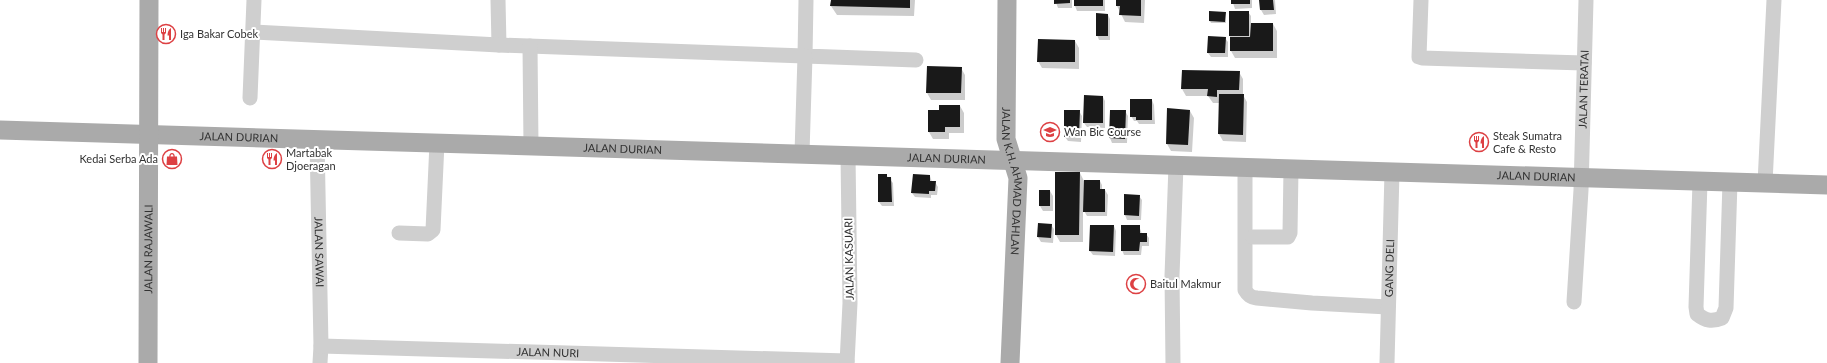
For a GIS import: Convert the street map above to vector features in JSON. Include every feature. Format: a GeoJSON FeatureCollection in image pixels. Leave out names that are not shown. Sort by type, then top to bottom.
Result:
{"type":"FeatureCollection","features":[{"type":"Feature","properties":{"kind":"main road","name":"JALAN RAJAWALI"},"geometry":{"type":"LineString","coordinates":[[148,363],[150,0]]}},
{"type":"Feature","properties":{"kind":"main road","name":"JALAN K.H. AHMAD DAHLAN"},"geometry":{"type":"LineString","coordinates":[[1007,0],[1006,139],[1018,178],[1010,363]]}},
{"type":"Feature","properties":{"kind":"main road","name":"JALAN DURIAN"},"geometry":{"type":"LineString","coordinates":[[0,130],[1827,185]]}},
{"type":"Feature","properties":{"kind":"street"},"geometry":{"type":"LineString","coordinates":[[250,98],[254,0]]}},
{"type":"Feature","properties":{"kind":"street"},"geometry":{"type":"LineString","coordinates":[[498,0],[499,45]]}},
{"type":"Feature","properties":{"kind":"street"},"geometry":{"type":"LineString","coordinates":[[802,153],[806,0]]}},
{"type":"Feature","properties":{"kind":"street"},"geometry":{"type":"LineString","coordinates":[[1421,0],[1419,57],[1584,63]]}},
{"type":"Feature","properties":{"kind":"street","name":"JALAN TERATAI"},"geometry":{"type":"LineString","coordinates":[[1574,302],[1581,178],[1586,0]]}},
{"type":"Feature","properties":{"kind":"street"},"geometry":{"type":"LineString","coordinates":[[1765,182],[1774,0]]}},
{"type":"Feature","properties":{"kind":"street"},"geometry":{"type":"LineString","coordinates":[[253,32],[499,45],[916,60]]}},
{"type":"Feature","properties":{"kind":"street"},"geometry":{"type":"LineString","coordinates":[[530,46],[531,146]]}},
{"type":"Feature","properties":{"kind":"street","name":"JALAN SAWAI"},"geometry":{"type":"LineString","coordinates":[[317,140],[321,346],[320,363]]}},
{"type":"Feature","properties":{"kind":"street"},"geometry":{"type":"LineString","coordinates":[[399,233],[428,234],[433,230],[437,143]]}},
{"type":"Feature","properties":{"kind":"street","name":"JALAN KASUARI"},"geometry":{"type":"LineString","coordinates":[[847,362],[850,303],[848,155]]}},
{"type":"Feature","properties":{"kind":"street"},"geometry":{"type":"LineString","coordinates":[[1174,363],[1172,276],[1176,165]]}},
{"type":"Feature","properties":{"kind":"street"},"geometry":{"type":"LineString","coordinates":[[1245,167],[1245,290],[1251,298],[1312,303],[1388,306]]}},
{"type":"Feature","properties":{"kind":"street"},"geometry":{"type":"LineString","coordinates":[[1253,237],[1288,237],[1290,233],[1291,169]]}},
{"type":"Feature","properties":{"kind":"street","name":"GANG DELI"},"geometry":{"type":"LineString","coordinates":[[1387,363],[1392,172]]}},
{"type":"Feature","properties":{"kind":"street"},"geometry":{"type":"LineString","coordinates":[[1700,182],[1696,307],[1697,314],[1704,320],[1714,321],[1722,318],[1726,308],[1730,182]]}},
{"type":"Feature","properties":{"kind":"street","name":"JALAN NURI"},"geometry":{"type":"LineString","coordinates":[[321,346],[847,362]]}},
{"type":"Feature","properties":{"kind":"building"},"geometry":{"type":"Polygon","coordinates":[[[831,0],[910,0],[910,8],[830,6],[831,0]]]}},
{"type":"Feature","properties":{"kind":"building"},"geometry":{"type":"Polygon","coordinates":[[[1054,0],[1070,0],[1070,3],[1054,4],[1054,0]]]}},
{"type":"Feature","properties":{"kind":"building"},"geometry":{"type":"Polygon","coordinates":[[[1074,0],[1103,0],[1103,6],[1074,6],[1074,0]]]}},
{"type":"Feature","properties":{"kind":"building"},"geometry":{"type":"Polygon","coordinates":[[[1116,0],[1141,0],[1141,16],[1119,15],[1120,6],[1116,6],[1116,0]]]}},
{"type":"Feature","properties":{"kind":"building"},"geometry":{"type":"Polygon","coordinates":[[[1231,0],[1250,0],[1250,4],[1231,4],[1231,0]]]}},
{"type":"Feature","properties":{"kind":"building"},"geometry":{"type":"Polygon","coordinates":[[[1259,0],[1273,0],[1274,10],[1260,10],[1259,0]]]}},
{"type":"Feature","properties":{"kind":"building"},"geometry":{"type":"Polygon","coordinates":[[[1209,11],[1226,12],[1225,22],[1209,21],[1209,11]]]}},
{"type":"Feature","properties":{"kind":"building"},"geometry":{"type":"Polygon","coordinates":[[[1229,11],[1249,11],[1249,36],[1229,36],[1229,11]]]}},
{"type":"Feature","properties":{"kind":"building"},"geometry":{"type":"Polygon","coordinates":[[[1096,13],[1108,14],[1108,36],[1096,36],[1096,13]]]}},
{"type":"Feature","properties":{"kind":"building"},"geometry":{"type":"Polygon","coordinates":[[[1251,23],[1273,23],[1273,51],[1230,51],[1230,37],[1250,37],[1251,23]]]}},
{"type":"Feature","properties":{"kind":"building"},"geometry":{"type":"Polygon","coordinates":[[[1208,36],[1226,37],[1225,53],[1207,53],[1208,36]]]}},
{"type":"Feature","properties":{"kind":"building"},"geometry":{"type":"Polygon","coordinates":[[[1038,39],[1075,40],[1075,62],[1037,62],[1038,39]]]}},
{"type":"Feature","properties":{"kind":"building"},"geometry":{"type":"Polygon","coordinates":[[[927,66],[962,67],[961,93],[926,93],[927,66]]]}},
{"type":"Feature","properties":{"kind":"building"},"geometry":{"type":"Polygon","coordinates":[[[1182,70],[1240,71],[1239,90],[1217,90],[1217,97],[1207,96],[1208,89],[1181,89],[1182,70]]]}},
{"type":"Feature","properties":{"kind":"building"},"geometry":{"type":"Polygon","coordinates":[[[1219,94],[1244,94],[1243,135],[1218,134],[1219,94]]]}},
{"type":"Feature","properties":{"kind":"building"},"geometry":{"type":"Polygon","coordinates":[[[1084,95],[1103,96],[1103,123],[1083,123],[1084,95]]]}},
{"type":"Feature","properties":{"kind":"building"},"geometry":{"type":"Polygon","coordinates":[[[1130,99],[1152,99],[1152,120],[1136,120],[1136,117],[1130,117],[1130,99]]]}},
{"type":"Feature","properties":{"kind":"building"},"geometry":{"type":"Polygon","coordinates":[[[939,105],[960,105],[960,127],[945,127],[945,132],[928,132],[928,110],[939,110],[939,105]]]}},
{"type":"Feature","properties":{"kind":"building"},"geometry":{"type":"Polygon","coordinates":[[[1167,108],[1190,110],[1188,145],[1166,144],[1167,108]]]}},
{"type":"Feature","properties":{"kind":"building"},"geometry":{"type":"Polygon","coordinates":[[[1064,110],[1080,110],[1079,137],[1064,137],[1064,110]]]}},
{"type":"Feature","properties":{"kind":"building"},"geometry":{"type":"Polygon","coordinates":[[[1110,110],[1126,110],[1125,139],[1109,138],[1110,110]]]}},
{"type":"Feature","properties":{"kind":"building"},"geometry":{"type":"Polygon","coordinates":[[[1055,172],[1080,172],[1079,235],[1055,235],[1055,172]]]}},
{"type":"Feature","properties":{"kind":"building"},"geometry":{"type":"Polygon","coordinates":[[[878,174],[887,174],[887,177],[891,177],[892,202],[878,202],[878,174]]]}},
{"type":"Feature","properties":{"kind":"building"},"geometry":{"type":"Polygon","coordinates":[[[913,174],[930,175],[930,181],[936,181],[935,191],[929,191],[929,194],[911,193],[913,174]]]}},
{"type":"Feature","properties":{"kind":"building"},"geometry":{"type":"Polygon","coordinates":[[[1084,180],[1100,180],[1100,189],[1105,189],[1105,212],[1083,212],[1084,180]]]}},
{"type":"Feature","properties":{"kind":"building"},"geometry":{"type":"Polygon","coordinates":[[[1039,190],[1050,190],[1050,206],[1039,206],[1039,190]]]}},
{"type":"Feature","properties":{"kind":"building"},"geometry":{"type":"Polygon","coordinates":[[[1124,194],[1140,195],[1139,216],[1124,215],[1124,194]]]}},
{"type":"Feature","properties":{"kind":"building"},"geometry":{"type":"Polygon","coordinates":[[[1038,223],[1052,224],[1051,238],[1037,237],[1038,223]]]}},
{"type":"Feature","properties":{"kind":"building"},"geometry":{"type":"Polygon","coordinates":[[[1090,225],[1114,225],[1113,252],[1089,251],[1090,225]]]}},
{"type":"Feature","properties":{"kind":"building"},"geometry":{"type":"Polygon","coordinates":[[[1121,225],[1140,225],[1140,233],[1147,233],[1147,242],[1140,242],[1139,251],[1121,251],[1121,225]]]}},
{"type":"Feature","properties":{"kind":"place","name":"Iga Bakar Cobek"},"geometry":{"type":"Point","coordinates":[166,34]}},
{"type":"Feature","properties":{"kind":"place","name":"Wan Bic Course"},"geometry":{"type":"Point","coordinates":[1050,132]}},
{"type":"Feature","properties":{"kind":"place","name":"Steak Sumatra Cafe & Resto"},"geometry":{"type":"Point","coordinates":[1479,142]}},
{"type":"Feature","properties":{"kind":"place","name":"Kedai Serba Ada"},"geometry":{"type":"Point","coordinates":[172,159]}},
{"type":"Feature","properties":{"kind":"place","name":"Martabak Djoeragan"},"geometry":{"type":"Point","coordinates":[272,159]}},
{"type":"Feature","properties":{"kind":"place","name":"Baitul Makmur"},"geometry":{"type":"Point","coordinates":[1136,284]}}]}
